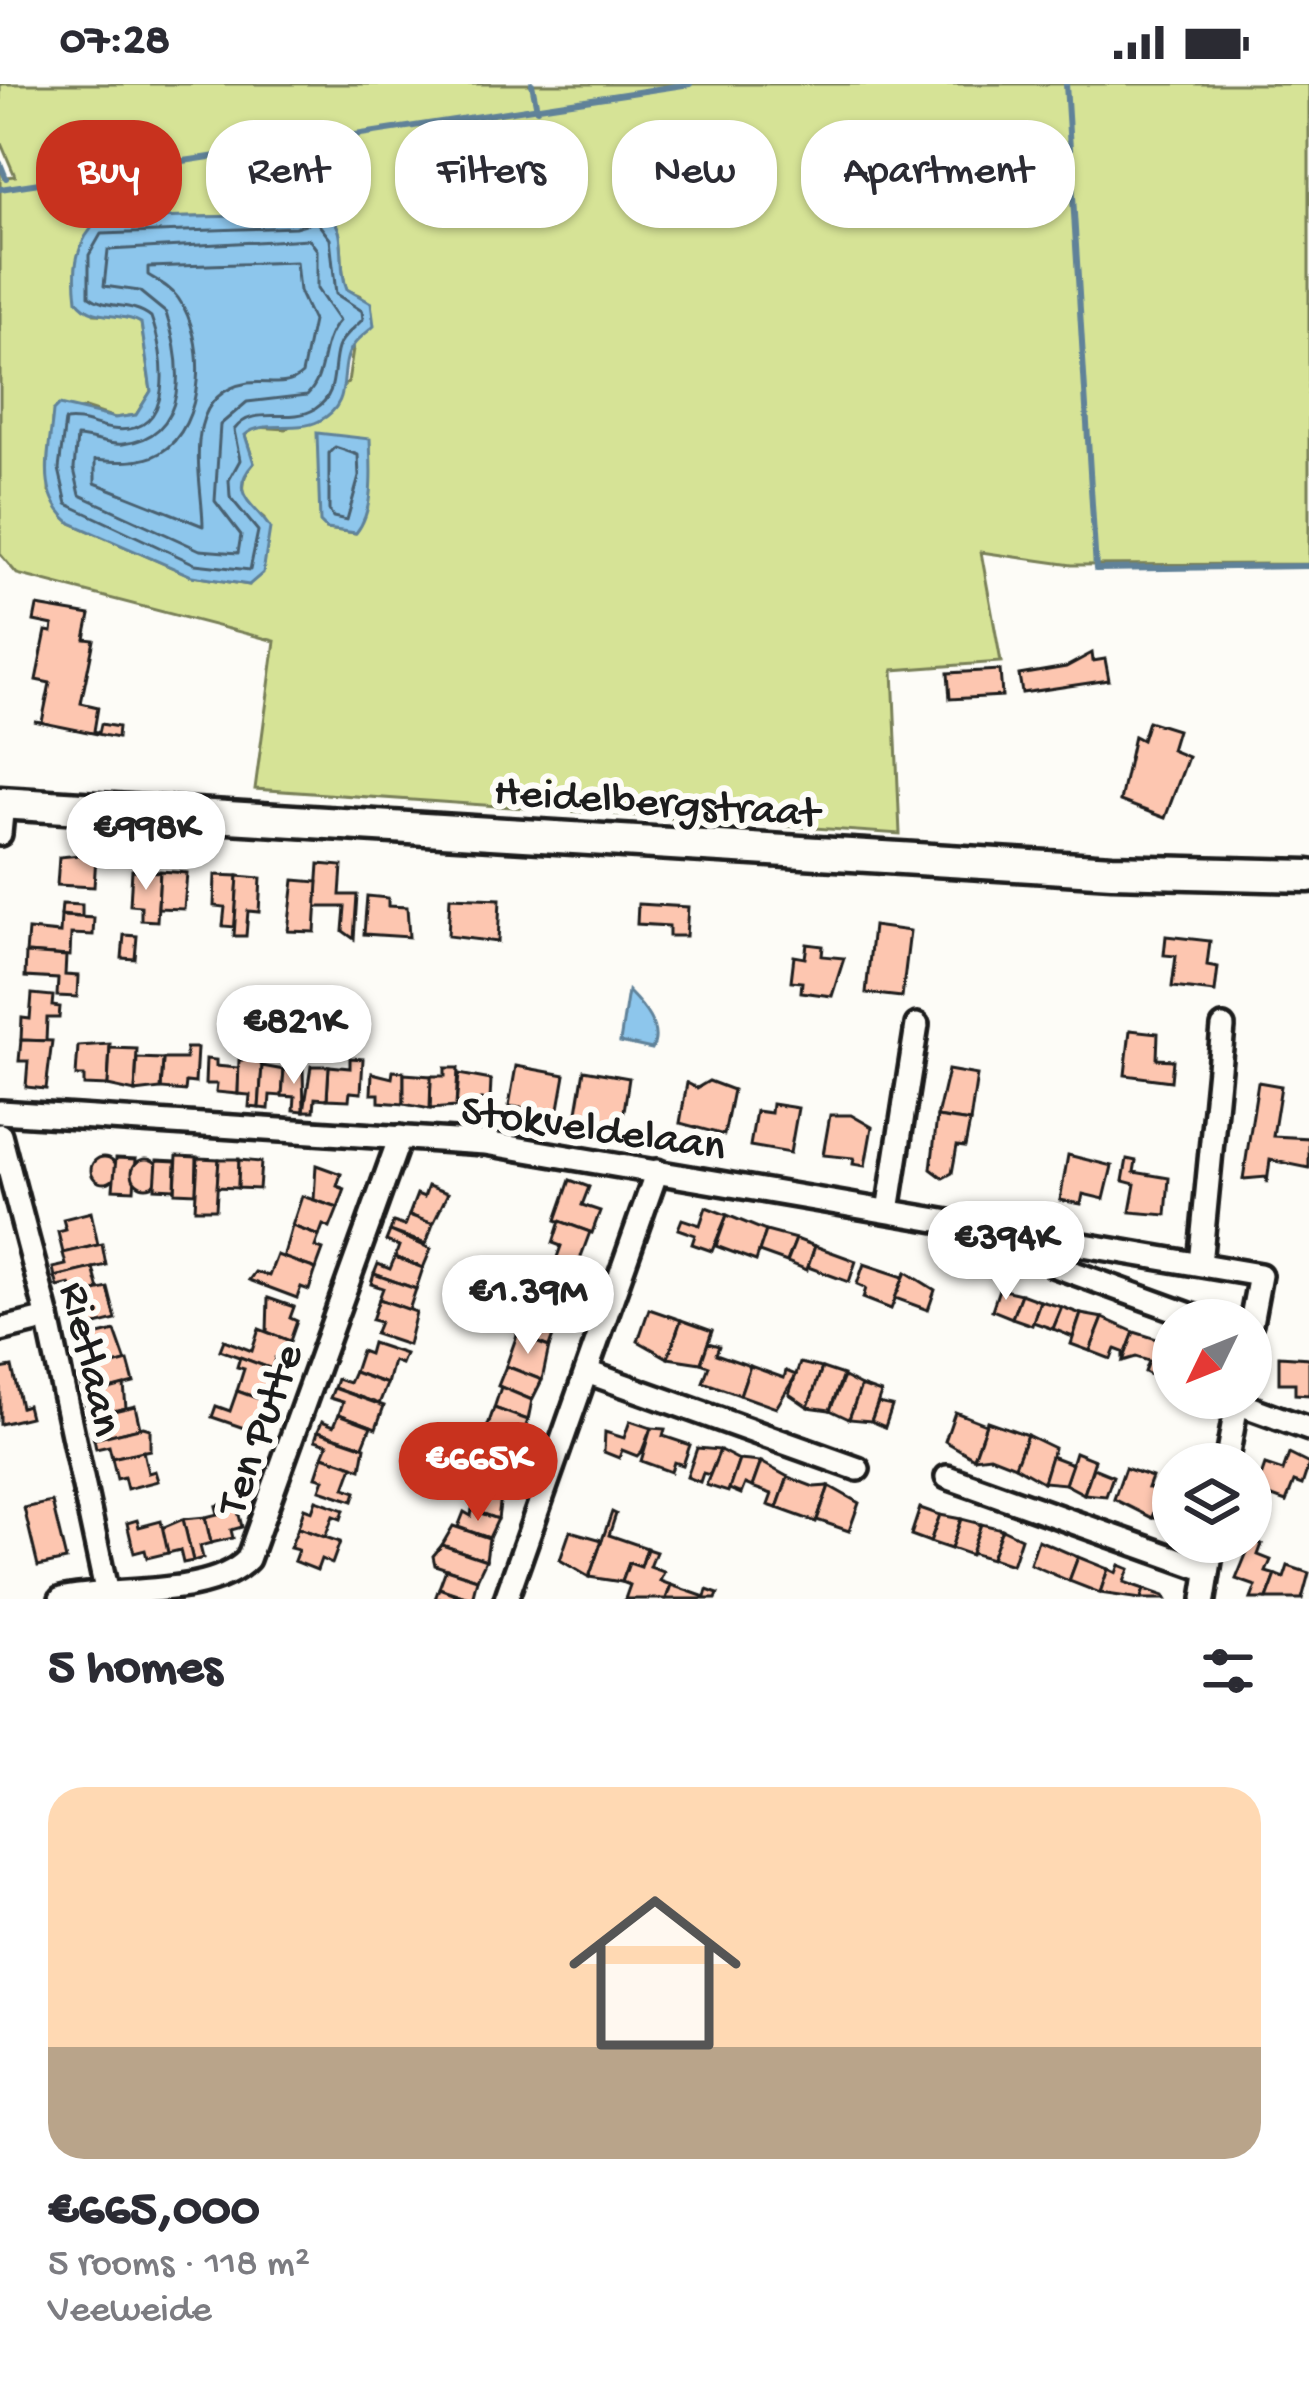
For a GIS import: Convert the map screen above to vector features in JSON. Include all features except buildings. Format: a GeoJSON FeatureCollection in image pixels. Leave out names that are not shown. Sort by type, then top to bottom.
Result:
{"type":"FeatureCollection","features":[{"type":"Feature","properties":{"kind":"main road","name":"Heidelbergstraat"},"geometry":{"type":"LineString","coordinates":[[1,813],[1112,871],[1309,876]]}},
{"type":"Feature","properties":{"kind":"street"},"geometry":{"type":"LineString","coordinates":[[888,1211],[917,1025]]}},
{"type":"Feature","properties":{"kind":"street"},"geometry":{"type":"LineString","coordinates":[[1200,1264],[1223,1027]]}},
{"type":"Feature","properties":{"kind":"street","name":"Stokveldelaan"},"geometry":{"type":"LineString","coordinates":[[0,1112],[485,1143],[1260,1275],[1256,1299]]}},
{"type":"Feature","properties":{"kind":"street","name":"Rietlaan"},"geometry":{"type":"LineString","coordinates":[[0,1136],[48,1318],[107,1594]]}},
{"type":"Feature","properties":{"kind":"street","name":"Ten Putte"},"geometry":{"type":"LineString","coordinates":[[61,1599],[156,1592],[226,1575],[248,1559],[400,1137]]}},
{"type":"Feature","properties":{"kind":"street"},"geometry":{"type":"LineString","coordinates":[[515,1597],[657,1171]]}},
{"type":"Feature","properties":{"kind":"street"},"geometry":{"type":"LineString","coordinates":[[1055,1266],[1152,1301]]}},
{"type":"Feature","properties":{"kind":"street"},"geometry":{"type":"LineString","coordinates":[[0,1330],[48,1318]]}},
{"type":"Feature","properties":{"kind":"street"},"geometry":{"type":"LineString","coordinates":[[587,1372],[858,1468]]}},
{"type":"Feature","properties":{"kind":"street"},"geometry":{"type":"LineString","coordinates":[[1272,1415],[1309,1429]]}},
{"type":"Feature","properties":{"kind":"street"},"geometry":{"type":"LineString","coordinates":[[946,1477],[1208,1570]]}},
{"type":"Feature","properties":{"kind":"street"},"geometry":{"type":"LineString","coordinates":[[1204,1599],[1209,1563]]}},
{"type":"Feature","properties":{"kind":"green space"},"geometry":{"type":"Polygon","coordinates":[[[0,84],[1309,84],[1309,564],[1072,565],[981,552],[1001,662],[893,670],[900,834],[255,789],[275,641],[17,574],[0,554],[0,163],[6,177],[15,176],[0,141],[0,84]],[[36,120],[36,228],[94,228],[78,256],[76,276],[95,314],[129,316],[141,323],[151,391],[136,415],[115,418],[85,408],[52,420],[49,491],[71,523],[192,576],[249,585],[264,518],[243,493],[244,479],[254,463],[245,435],[256,427],[286,429],[348,382],[361,296],[347,290],[338,228],[371,228],[371,120],[206,120],[206,217],[182,217],[182,120],[36,120]],[[369,440],[327,529],[355,533],[369,440]]]}},
{"type":"Feature","properties":{"kind":"water"},"geometry":{"type":"Polygon","coordinates":[[[182,217],[206,217],[206,228],[338,228],[347,289],[371,303],[374,326],[348,355],[342,395],[330,413],[310,424],[261,428],[245,435],[254,463],[243,491],[270,528],[263,573],[249,585],[192,576],[71,523],[49,485],[53,411],[59,405],[115,418],[136,415],[151,391],[141,323],[99,314],[77,300],[75,277],[85,237],[92,228],[182,228],[182,217]]]}},
{"type":"Feature","properties":{"kind":"water"},"geometry":{"type":"Polygon","coordinates":[[[317,433],[370,439],[369,501],[356,533],[327,529],[320,522],[317,433]]]}},
{"type":"Feature","properties":{"kind":"water"},"geometry":{"type":"Polygon","coordinates":[[[628,991],[653,1026],[652,1049],[620,1042],[628,991]]]}},
{"type":"Feature","properties":{"kind":"waterway"},"geometry":{"type":"LineString","coordinates":[[532,84],[537,109]]}},
{"type":"Feature","properties":{"kind":"waterway"},"geometry":{"type":"LineString","coordinates":[[0,189],[690,84]]}},
{"type":"Feature","properties":{"kind":"waterway"},"geometry":{"type":"LineString","coordinates":[[1066,84],[1096,569],[1309,566]]}},
{"type":"Feature","properties":{"kind":"waterway"},"geometry":{"type":"LineString","coordinates":[[0,163],[6,178]]}}]}
